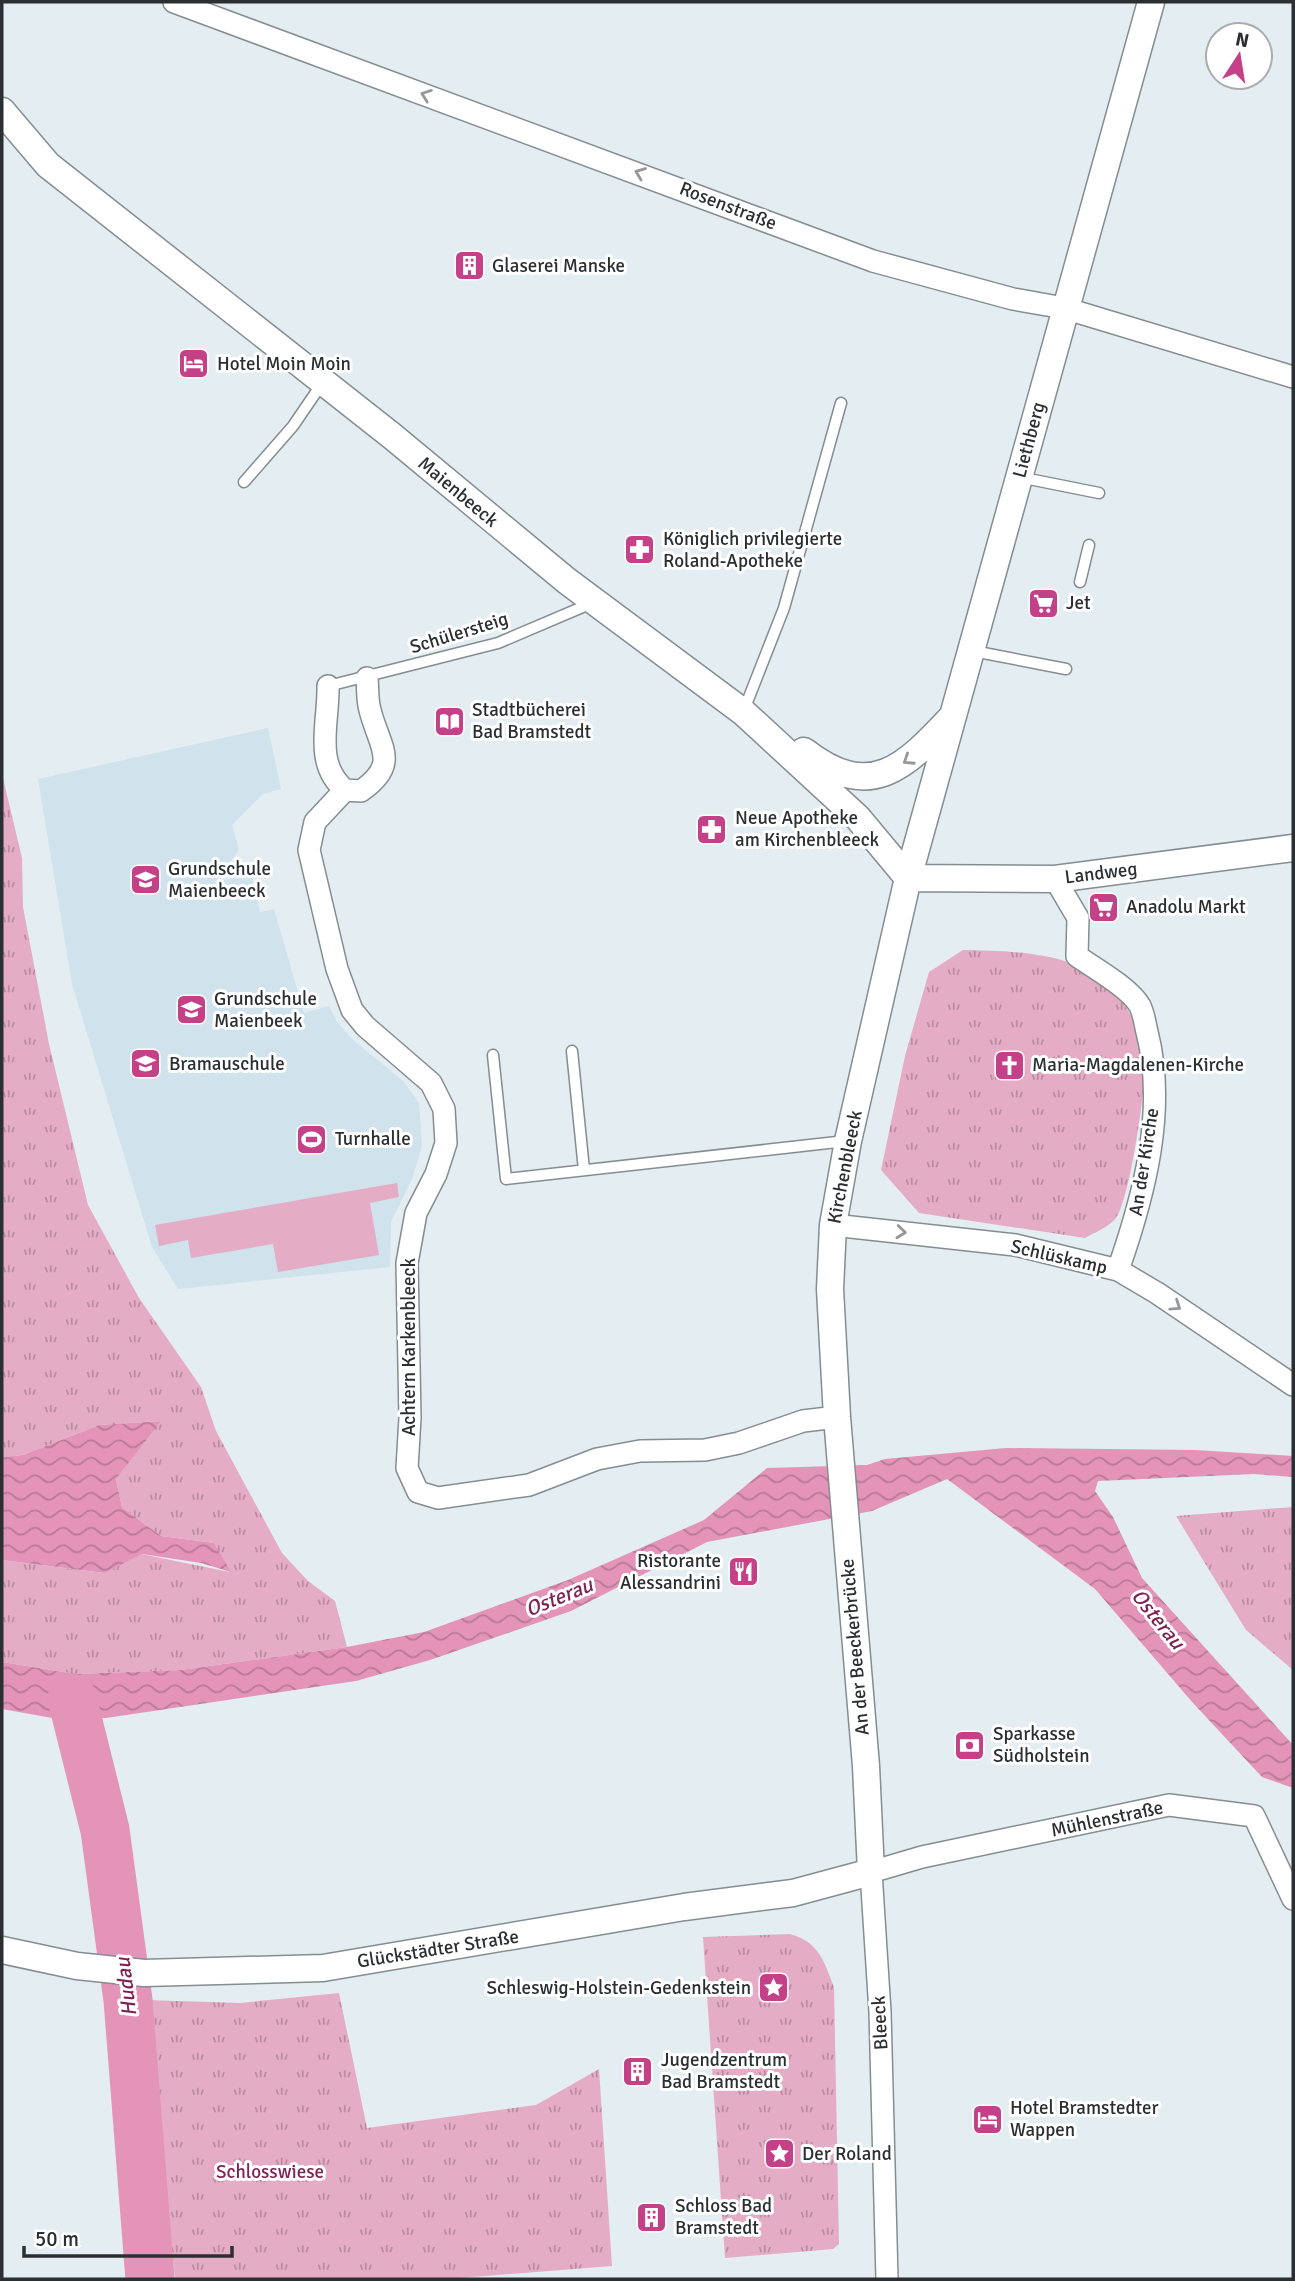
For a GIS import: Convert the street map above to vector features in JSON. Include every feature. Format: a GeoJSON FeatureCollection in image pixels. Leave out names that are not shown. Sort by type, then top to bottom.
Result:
{"type":"FeatureCollection","features":[{"type":"Feature","properties":{"kind":"street","name":"Rosenstraße"},"geometry":{"type":"LineString","coordinates":[[174,2],[873,261],[1013,299],[1064,308],[1293,377]]}},
{"type":"Feature","properties":{"kind":"street","name":"Liethberg"},"geometry":{"type":"LineString","coordinates":[[908,878],[974,651],[1064,308],[1151,2]]}},
{"type":"Feature","properties":{"kind":"street","name":"Maienbeeck"},"geometry":{"type":"LineString","coordinates":[[2,111],[48,165],[595,601],[743,712],[858,818],[908,878]]}},
{"type":"Feature","properties":{"kind":"street","name":"Achtern Karkenbleeck"},"geometry":{"type":"LineString","coordinates":[[367,678],[370,709],[386,760],[375,781],[361,791],[345,790],[315,822],[309,850],[337,969],[359,1018],[430,1083],[444,1110],[446,1143],[436,1174],[416,1213],[407,1263],[410,1418],[407,1468],[418,1492],[438,1499],[529,1485],[597,1459],[640,1451],[705,1450],[739,1443],[803,1421],[837,1417]]}},
{"type":"Feature","properties":{"kind":"street"},"geometry":{"type":"LineString","coordinates":[[328,686],[325,750],[327,771],[345,790]]}},
{"type":"Feature","properties":{"kind":"street"},"geometry":{"type":"LineString","coordinates":[[743,712],[765,719],[820,763],[851,776],[883,775],[916,756],[957,712]]}},
{"type":"Feature","properties":{"kind":"street","name":"Landweg"},"geometry":{"type":"LineString","coordinates":[[908,878],[1055,879],[1293,848]]}},
{"type":"Feature","properties":{"kind":"street","name":"Kirchenbleeck"},"geometry":{"type":"LineString","coordinates":[[839,1460],[830,1289],[833,1225],[848,1141],[908,878]]}},
{"type":"Feature","properties":{"kind":"street","name":"An der Kirche"},"geometry":{"type":"LineString","coordinates":[[1055,879],[1078,918],[1077,956],[1116,983],[1140,1005],[1150,1044],[1156,1085],[1151,1139],[1134,1225],[1118,1270]]}},
{"type":"Feature","properties":{"kind":"street","name":"Schlüskamp"},"geometry":{"type":"LineString","coordinates":[[833,1225],[1015,1245],[1118,1270],[1157,1293],[1293,1385]]}},
{"type":"Feature","properties":{"kind":"street","name":"An der Beeckerbrücke"},"geometry":{"type":"LineString","coordinates":[[839,1460],[866,1766]]}},
{"type":"Feature","properties":{"kind":"street","name":"Bleeck"},"geometry":{"type":"LineString","coordinates":[[866,1766],[880,2025],[887,2279]]}},
{"type":"Feature","properties":{"kind":"street","name":"Mühlenstraße"},"geometry":{"type":"LineString","coordinates":[[871,1872],[922,1857],[1169,1805],[1254,1816],[1293,1899]]}},
{"type":"Feature","properties":{"kind":"street","name":"Glückstädter Straße"},"geometry":{"type":"LineString","coordinates":[[2,1950],[77,1966],[145,1973],[323,1968],[684,1907],[793,1893],[871,1872]]}},
{"type":"Feature","properties":{"kind":"lane"},"geometry":{"type":"LineString","coordinates":[[244,482],[293,426],[323,382]]}},
{"type":"Feature","properties":{"kind":"lane"},"geometry":{"type":"LineString","coordinates":[[743,712],[784,608],[841,403]]}},
{"type":"Feature","properties":{"kind":"lane"},"geometry":{"type":"LineString","coordinates":[[1019,477],[1099,493]]}},
{"type":"Feature","properties":{"kind":"lane"},"geometry":{"type":"LineString","coordinates":[[1080,582],[1089,545]]}},
{"type":"Feature","properties":{"kind":"lane","name":"Schülersteig"},"geometry":{"type":"LineString","coordinates":[[328,686],[498,643],[595,601]]}},
{"type":"Feature","properties":{"kind":"lane"},"geometry":{"type":"LineString","coordinates":[[974,651],[1066,668]]}},
{"type":"Feature","properties":{"kind":"lane"},"geometry":{"type":"LineString","coordinates":[[572,1051],[584,1170]]}},
{"type":"Feature","properties":{"kind":"lane"},"geometry":{"type":"LineString","coordinates":[[493,1055],[506,1179],[848,1141]]}},
{"type":"Feature","properties":{"kind":"shaded area","name":"Grundschule Maienbeek"},"geometry":{"type":"Polygon","coordinates":[[[268,728],[281,789],[263,794],[232,825],[239,850],[215,882],[251,874],[260,912],[274,909],[304,1013],[329,1006],[337,1022],[352,1039],[404,1082],[419,1103],[422,1146],[412,1179],[391,1222],[390,1267],[178,1289],[152,1247],[72,984],[38,779],[268,728]]]}},
{"type":"Feature","properties":{"kind":"green space"},"geometry":{"type":"Polygon","coordinates":[[[2,774],[22,858],[23,907],[49,1044],[88,1205],[139,1298],[201,1387],[216,1431],[282,1553],[308,1581],[335,1601],[347,1647],[181,1670],[76,1674],[2,1662],[2,1560],[105,1573],[141,1554],[230,1572],[214,1543],[161,1536],[122,1507],[116,1479],[160,1421],[99,1425],[23,1455],[2,1457],[2,774]]]}},
{"type":"Feature","properties":{"kind":"green space"},"geometry":{"type":"Polygon","coordinates":[[[963,950],[1019,952],[1075,964],[1091,972],[1112,989],[1138,1029],[1144,1046],[1144,1079],[1127,1187],[1116,1218],[1106,1227],[1085,1238],[919,1213],[881,1170],[905,1056],[929,972],[963,950]]]}},
{"type":"Feature","properties":{"kind":"green space"},"geometry":{"type":"Polygon","coordinates":[[[397,1183],[399,1197],[370,1203],[379,1255],[278,1272],[273,1244],[191,1258],[188,1240],[159,1246],[155,1225],[397,1183]]]}},
{"type":"Feature","properties":{"kind":"green space"},"geometry":{"type":"Polygon","coordinates":[[[1293,1507],[1293,1670],[1246,1630],[1176,1516],[1293,1507]]]}},
{"type":"Feature","properties":{"kind":"green space"},"geometry":{"type":"Polygon","coordinates":[[[790,1934],[814,1947],[834,1987],[839,2244],[833,2249],[725,2258],[703,1937],[790,1934]]]}},
{"type":"Feature","properties":{"kind":"green space","name":"Schlosswiese"},"geometry":{"type":"Polygon","coordinates":[[[339,1993],[367,2128],[536,2105],[599,2069],[612,2266],[447,2279],[175,2279],[145,2000],[240,2003],[339,1993]]]}},
{"type":"Feature","properties":{"kind":"water"},"geometry":{"type":"Polygon","coordinates":[[[161,1421],[116,1479],[122,1507],[161,1536],[214,1543],[231,1572],[201,1563],[142,1554],[105,1573],[2,1560],[2,1457],[23,1455],[99,1425],[161,1421]]]}},
{"type":"Feature","properties":{"kind":"water","name":"Osterau"},"geometry":{"type":"Polygon","coordinates":[[[1006,1448],[1195,1450],[1293,1456],[1293,1477],[1254,1474],[1098,1481],[1095,1491],[1113,1517],[1142,1578],[1293,1745],[1293,1788],[1262,1777],[1193,1703],[1095,1589],[947,1479],[872,1511],[707,1542],[571,1611],[430,1660],[356,1681],[106,1718],[52,1718],[2,1709],[2,1662],[76,1674],[181,1670],[347,1647],[424,1632],[568,1580],[704,1520],[767,1468],[867,1465],[885,1459],[1006,1448]]]}},
{"type":"Feature","properties":{"kind":"waterway","name":"Hudau"},"geometry":{"type":"LineString","coordinates":[[72,1698],[105,1830],[128,2000],[150,2279]]}},
{"type":"Feature","properties":{"kind":"place","name":"Glaserei Manske"},"geometry":{"type":"Point","coordinates":[469,266]}},
{"type":"Feature","properties":{"kind":"place","name":"Hotel Moin Moin"},"geometry":{"type":"Point","coordinates":[194,364]}},
{"type":"Feature","properties":{"kind":"place","name":"Königlich privilegierte Roland-Apotheke"},"geometry":{"type":"Point","coordinates":[640,550]}},
{"type":"Feature","properties":{"kind":"place","name":"Jet"},"geometry":{"type":"Point","coordinates":[1043,603]}},
{"type":"Feature","properties":{"kind":"place","name":"Stadtbücherei Bad Bramstedt"},"geometry":{"type":"Point","coordinates":[449,721]}},
{"type":"Feature","properties":{"kind":"place","name":"Neue Apotheke am Kirchenbleeck"},"geometry":{"type":"Point","coordinates":[712,829]}},
{"type":"Feature","properties":{"kind":"place","name":"Grundschule Maienbeeck"},"geometry":{"type":"Point","coordinates":[145,880]}},
{"type":"Feature","properties":{"kind":"place","name":"Anadolu Markt"},"geometry":{"type":"Point","coordinates":[1103,907]}},
{"type":"Feature","properties":{"kind":"place","name":"Grundschule Maienbeek"},"geometry":{"type":"Point","coordinates":[191,1010]}},
{"type":"Feature","properties":{"kind":"place","name":"Bramauschule"},"geometry":{"type":"Point","coordinates":[146,1064]}},
{"type":"Feature","properties":{"kind":"place","name":"Maria-Magdalenen-Kirche"},"geometry":{"type":"Point","coordinates":[1009,1065]}},
{"type":"Feature","properties":{"kind":"place","name":"Turnhalle"},"geometry":{"type":"Point","coordinates":[312,1139]}},
{"type":"Feature","properties":{"kind":"place","name":"Ristorante Alessandrini"},"geometry":{"type":"Point","coordinates":[744,1572]}},
{"type":"Feature","properties":{"kind":"place","name":"Sparkasse Südholstein"},"geometry":{"type":"Point","coordinates":[970,1745]}},
{"type":"Feature","properties":{"kind":"place","name":"Schleswig-Holstein-Gedenkstein"},"geometry":{"type":"Point","coordinates":[774,1988]}},
{"type":"Feature","properties":{"kind":"place","name":"Jugendzentrum Bad Bramstedt"},"geometry":{"type":"Point","coordinates":[638,2071]}},
{"type":"Feature","properties":{"kind":"place","name":"Hotel Bramstedter Wappen"},"geometry":{"type":"Point","coordinates":[987,2119]}},
{"type":"Feature","properties":{"kind":"place","name":"Der Roland"},"geometry":{"type":"Point","coordinates":[779,2154]}},
{"type":"Feature","properties":{"kind":"place","name":"Schloss Bad Bramstedt"},"geometry":{"type":"Point","coordinates":[652,2217]}}]}
